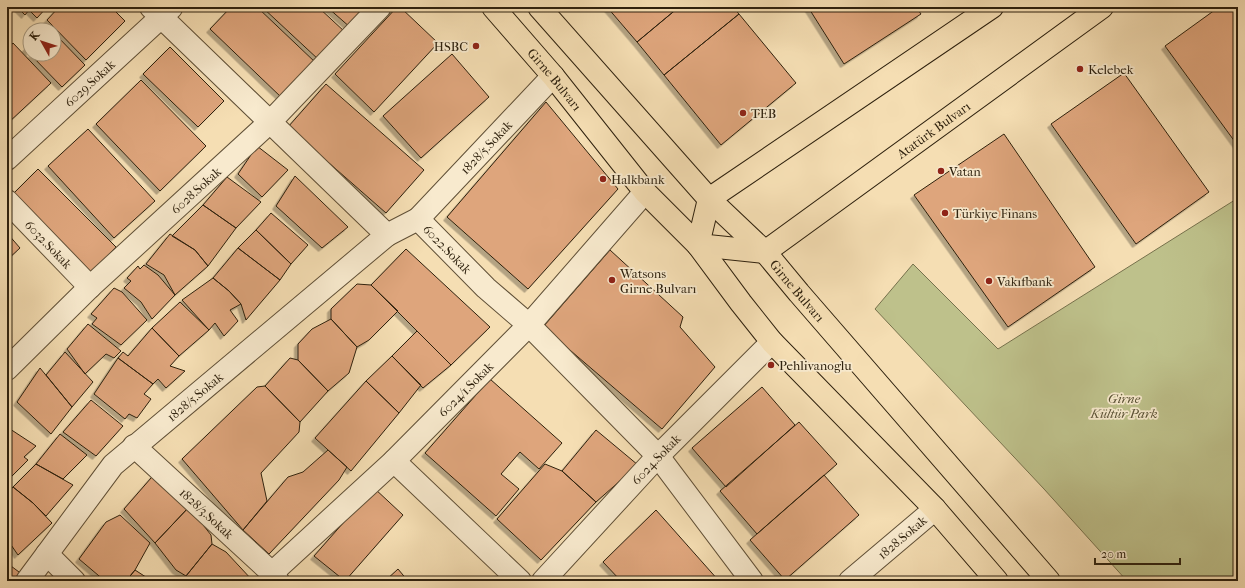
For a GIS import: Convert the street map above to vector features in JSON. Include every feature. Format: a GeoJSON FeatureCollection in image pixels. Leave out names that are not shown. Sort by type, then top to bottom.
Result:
{"type":"FeatureCollection","features":[{"type":"Feature","properties":{"kind":"main road","name":"Girne Bulvarı"},"geometry":{"type":"LineString","coordinates":[[493,7],[553,76],[645,192],[698,245],[772,342],[935,509],[997,581]]}},
{"type":"Feature","properties":{"kind":"main road","name":"Girne Bulvarı"},"geometry":{"type":"LineString","coordinates":[[539,7],[710,199],[765,252],[1049,581]]}},
{"type":"Feature","properties":{"kind":"main road"},"geometry":{"type":"LineString","coordinates":[[765,252],[698,245],[710,199],[992,7]]}},
{"type":"Feature","properties":{"kind":"main road","name":"Atatürk Bulvarı"},"geometry":{"type":"LineString","coordinates":[[765,252],[1102,7]]}},
{"type":"Feature","properties":{"kind":"street","name":"6028.Sokak"},"geometry":{"type":"LineString","coordinates":[[7,369],[90,288],[270,122],[380,7]]}},
{"type":"Feature","properties":{"kind":"street"},"geometry":{"type":"LineString","coordinates":[[161,10],[270,122],[387,235]]}},
{"type":"Feature","properties":{"kind":"street","name":"6029.Sokak"},"geometry":{"type":"LineString","coordinates":[[7,159],[161,10]]}},
{"type":"Feature","properties":{"kind":"street","name":"1828/5.Sokak"},"geometry":{"type":"LineString","coordinates":[[418,219],[553,76]]}},
{"type":"Feature","properties":{"kind":"street","name":"6024/1.Sokak"},"geometry":{"type":"LineString","coordinates":[[275,577],[394,461],[529,325],[645,192]]}},
{"type":"Feature","properties":{"kind":"street","name":"6032.Sokak"},"geometry":{"type":"LineString","coordinates":[[7,201],[90,288]]}},
{"type":"Feature","properties":{"kind":"street","name":"6022.Sokak"},"geometry":{"type":"LineString","coordinates":[[387,235],[418,219],[486,288],[529,325],[658,456],[752,581]]}},
{"type":"Feature","properties":{"kind":"street","name":"1828/5.Sokak"},"geometry":{"type":"LineString","coordinates":[[27,581],[113,464],[387,235]]}},
{"type":"Feature","properties":{"kind":"street","name":"6024.Sokak"},"geometry":{"type":"LineString","coordinates":[[544,581],[658,456],[772,342]]}},
{"type":"Feature","properties":{"kind":"street","name":"1828/3.Sokak"},"geometry":{"type":"LineString","coordinates":[[134,446],[275,577]]}},
{"type":"Feature","properties":{"kind":"street"},"geometry":{"type":"LineString","coordinates":[[394,461],[520,581]]}},
{"type":"Feature","properties":{"kind":"street","name":"1828.Sokak"},"geometry":{"type":"LineString","coordinates":[[850,581],[935,509]]}},
{"type":"Feature","properties":{"kind":"street"},"geometry":{"type":"LineString","coordinates":[[47,554],[74,581]]}},
{"type":"Feature","properties":{"kind":"green space","name":"Girne Kültür Park"},"geometry":{"type":"Polygon","coordinates":[[[1238,198],[1238,581],[1127,581],[1044,489],[875,309],[913,264],[998,349],[1238,198]]]}},
{"type":"Feature","properties":{"kind":"building"},"geometry":{"type":"Polygon","coordinates":[[[17,7],[47,7],[37,18],[29,10],[25,15],[17,7]]]}},
{"type":"Feature","properties":{"kind":"building"},"geometry":{"type":"Polygon","coordinates":[[[59,7],[111,7],[125,21],[86,60],[62,35],[62,22],[49,22],[47,20],[59,7]]]}},
{"type":"Feature","properties":{"kind":"building"},"geometry":{"type":"Polygon","coordinates":[[[231,7],[257,7],[316,63],[282,98],[210,29],[231,7]]]}},
{"type":"Feature","properties":{"kind":"building"},"geometry":{"type":"Polygon","coordinates":[[[262,7],[318,7],[345,32],[319,60],[262,7]]]}},
{"type":"Feature","properties":{"kind":"building"},"geometry":{"type":"Polygon","coordinates":[[[327,7],[371,7],[351,28],[327,7]]]}},
{"type":"Feature","properties":{"kind":"building"},"geometry":{"type":"Polygon","coordinates":[[[397,7],[400,7],[438,43],[374,112],[335,74],[397,7]]]}},
{"type":"Feature","properties":{"kind":"building"},"geometry":{"type":"Polygon","coordinates":[[[607,7],[679,7],[637,42],[607,7]]]}},
{"type":"Feature","properties":{"kind":"building"},"geometry":{"type":"Polygon","coordinates":[[[679,7],[733,7],[739,14],[664,75],[637,42],[679,7]]]}},
{"type":"Feature","properties":{"kind":"building"},"geometry":{"type":"Polygon","coordinates":[[[808,7],[916,7],[921,14],[844,64],[808,7]]]}},
{"type":"Feature","properties":{"kind":"building"},"geometry":{"type":"Polygon","coordinates":[[[1219,7],[1238,7],[1238,146],[1165,46],[1219,7]]]}},
{"type":"Feature","properties":{"kind":"building"},"geometry":{"type":"Polygon","coordinates":[[[739,14],[796,83],[721,145],[664,75],[739,14]]]}},
{"type":"Feature","properties":{"kind":"building"},"geometry":{"type":"Polygon","coordinates":[[[62,41],[85,65],[62,87],[38,62],[62,62],[62,41]]]}},
{"type":"Feature","properties":{"kind":"building"},"geometry":{"type":"Polygon","coordinates":[[[13,43],[22,52],[22,62],[31,62],[51,83],[8,123],[7,121],[7,50],[13,43]]]}},
{"type":"Feature","properties":{"kind":"building"},"geometry":{"type":"Polygon","coordinates":[[[170,47],[224,101],[198,127],[143,74],[170,47]]]}},
{"type":"Feature","properties":{"kind":"building"},"geometry":{"type":"Polygon","coordinates":[[[452,54],[489,97],[421,158],[383,116],[452,54]]]}},
{"type":"Feature","properties":{"kind":"building"},"geometry":{"type":"Polygon","coordinates":[[[1124,73],[1209,192],[1136,244],[1051,124],[1124,73]]]}},
{"type":"Feature","properties":{"kind":"building"},"geometry":{"type":"Polygon","coordinates":[[[141,80],[206,146],[160,191],[96,124],[141,80]]]}},
{"type":"Feature","properties":{"kind":"building"},"geometry":{"type":"Polygon","coordinates":[[[326,84],[424,170],[386,213],[288,127],[326,84]]]}},
{"type":"Feature","properties":{"kind":"building"},"geometry":{"type":"Polygon","coordinates":[[[546,102],[618,189],[528,289],[447,217],[546,102]]]}},
{"type":"Feature","properties":{"kind":"building"},"geometry":{"type":"Polygon","coordinates":[[[88,129],[155,201],[114,238],[48,166],[88,129]]]}},
{"type":"Feature","properties":{"kind":"building"},"geometry":{"type":"Polygon","coordinates":[[[1004,134],[1095,267],[1008,327],[914,195],[1004,134]]]}},
{"type":"Feature","properties":{"kind":"building"},"geometry":{"type":"Polygon","coordinates":[[[257,146],[288,170],[262,197],[238,174],[257,146]]]}},
{"type":"Feature","properties":{"kind":"building"},"geometry":{"type":"Polygon","coordinates":[[[38,169],[116,247],[91,272],[14,193],[38,169]]]}},
{"type":"Feature","properties":{"kind":"building"},"geometry":{"type":"Polygon","coordinates":[[[295,176],[348,227],[322,248],[276,206],[295,176]]]}},
{"type":"Feature","properties":{"kind":"building"},"geometry":{"type":"Polygon","coordinates":[[[227,177],[261,202],[236,228],[203,205],[227,177]]]}},
{"type":"Feature","properties":{"kind":"building"},"geometry":{"type":"Polygon","coordinates":[[[203,205],[236,228],[208,266],[195,250],[172,236],[203,205]]]}},
{"type":"Feature","properties":{"kind":"building"},"geometry":{"type":"Polygon","coordinates":[[[271,213],[308,245],[291,264],[256,230],[271,213]]]}},
{"type":"Feature","properties":{"kind":"building"},"geometry":{"type":"Polygon","coordinates":[[[256,230],[291,264],[280,280],[238,248],[256,230]]]}},
{"type":"Feature","properties":{"kind":"building"},"geometry":{"type":"Polygon","coordinates":[[[7,233],[20,248],[7,260],[7,233]]]}},
{"type":"Feature","properties":{"kind":"building"},"geometry":{"type":"Polygon","coordinates":[[[170,234],[195,250],[208,266],[175,295],[164,275],[146,264],[170,234]]]}},
{"type":"Feature","properties":{"kind":"building"},"geometry":{"type":"Polygon","coordinates":[[[238,248],[280,280],[246,320],[241,304],[229,291],[213,278],[238,248]]]}},
{"type":"Feature","properties":{"kind":"building"},"geometry":{"type":"Polygon","coordinates":[[[406,249],[490,327],[451,365],[371,285],[406,249]]]}},
{"type":"Feature","properties":{"kind":"building"},"geometry":{"type":"Polygon","coordinates":[[[610,250],[683,317],[680,327],[715,367],[662,429],[543,327],[610,250]]]}},
{"type":"Feature","properties":{"kind":"building"},"geometry":{"type":"Polygon","coordinates":[[[144,265],[158,275],[175,295],[152,319],[141,302],[124,288],[131,281],[127,278],[138,266],[140,269],[144,265]]]}},
{"type":"Feature","properties":{"kind":"building"},"geometry":{"type":"Polygon","coordinates":[[[213,278],[229,291],[241,304],[230,310],[238,321],[224,336],[215,323],[209,330],[182,300],[213,278]]]}},
{"type":"Feature","properties":{"kind":"building"},"geometry":{"type":"Polygon","coordinates":[[[357,284],[371,285],[398,311],[369,340],[357,347],[331,319],[331,309],[357,284]]]}},
{"type":"Feature","properties":{"kind":"building"},"geometry":{"type":"Polygon","coordinates":[[[114,288],[122,292],[147,320],[121,345],[92,324],[97,318],[91,314],[114,288]]]}},
{"type":"Feature","properties":{"kind":"building"},"geometry":{"type":"Polygon","coordinates":[[[180,302],[209,330],[179,356],[152,328],[180,302]]]}},
{"type":"Feature","properties":{"kind":"building"},"geometry":{"type":"Polygon","coordinates":[[[331,319],[357,347],[349,373],[328,391],[298,360],[298,344],[312,329],[331,319]]]}},
{"type":"Feature","properties":{"kind":"building"},"geometry":{"type":"Polygon","coordinates":[[[88,324],[121,351],[114,358],[106,354],[85,374],[67,349],[88,324]]]}},
{"type":"Feature","properties":{"kind":"building"},"geometry":{"type":"Polygon","coordinates":[[[152,328],[179,356],[170,366],[185,371],[166,388],[158,379],[153,384],[118,358],[123,352],[128,356],[152,328]]]}},
{"type":"Feature","properties":{"kind":"building"},"geometry":{"type":"Polygon","coordinates":[[[417,331],[451,365],[423,388],[392,356],[417,331]]]}},
{"type":"Feature","properties":{"kind":"building"},"geometry":{"type":"Polygon","coordinates":[[[65,352],[93,382],[72,407],[46,375],[65,352]]]}},
{"type":"Feature","properties":{"kind":"building"},"geometry":{"type":"Polygon","coordinates":[[[392,356],[421,385],[399,413],[366,381],[392,356]]]}},
{"type":"Feature","properties":{"kind":"building"},"geometry":{"type":"Polygon","coordinates":[[[118,358],[153,384],[144,394],[151,399],[137,418],[129,414],[125,419],[94,394],[118,358]]]}},
{"type":"Feature","properties":{"kind":"building"},"geometry":{"type":"Polygon","coordinates":[[[290,358],[298,360],[328,391],[300,422],[265,386],[290,358]]]}},
{"type":"Feature","properties":{"kind":"building"},"geometry":{"type":"Polygon","coordinates":[[[40,368],[72,407],[51,434],[17,402],[40,368]]]}},
{"type":"Feature","properties":{"kind":"building"},"geometry":{"type":"Polygon","coordinates":[[[490,379],[562,443],[539,469],[520,452],[501,474],[519,489],[496,516],[425,453],[490,379]]]}},
{"type":"Feature","properties":{"kind":"building"},"geometry":{"type":"Polygon","coordinates":[[[366,381],[399,413],[351,471],[315,438],[366,381]]]}},
{"type":"Feature","properties":{"kind":"building"},"geometry":{"type":"Polygon","coordinates":[[[265,386],[300,422],[299,432],[261,473],[267,501],[243,530],[182,459],[257,387],[265,386]]]}},
{"type":"Feature","properties":{"kind":"building"},"geometry":{"type":"Polygon","coordinates":[[[762,387],[795,425],[726,487],[692,448],[762,387]]]}},
{"type":"Feature","properties":{"kind":"building"},"geometry":{"type":"Polygon","coordinates":[[[91,400],[123,426],[96,456],[63,432],[91,400]]]}},
{"type":"Feature","properties":{"kind":"building"},"geometry":{"type":"Polygon","coordinates":[[[799,422],[837,464],[757,534],[720,491],[799,422]]]}},
{"type":"Feature","properties":{"kind":"building"},"geometry":{"type":"Polygon","coordinates":[[[7,427],[36,446],[24,457],[28,460],[7,481],[7,427]]]}},
{"type":"Feature","properties":{"kind":"building"},"geometry":{"type":"Polygon","coordinates":[[[596,430],[638,465],[596,502],[562,471],[596,430]]]}},
{"type":"Feature","properties":{"kind":"building"},"geometry":{"type":"Polygon","coordinates":[[[60,434],[87,455],[63,479],[36,464],[60,434]]]}},
{"type":"Feature","properties":{"kind":"building"},"geometry":{"type":"Polygon","coordinates":[[[328,450],[347,467],[339,480],[269,554],[243,530],[288,477],[303,472],[328,450]]]}},
{"type":"Feature","properties":{"kind":"building"},"geometry":{"type":"Polygon","coordinates":[[[36,464],[73,485],[46,516],[13,487],[36,464]]]}},
{"type":"Feature","properties":{"kind":"building"},"geometry":{"type":"Polygon","coordinates":[[[545,464],[562,471],[596,502],[541,560],[497,519],[545,464]]]}},
{"type":"Feature","properties":{"kind":"building"},"geometry":{"type":"Polygon","coordinates":[[[158,470],[189,507],[155,543],[124,509],[158,470]]]}},
{"type":"Feature","properties":{"kind":"building"},"geometry":{"type":"Polygon","coordinates":[[[824,475],[859,515],[785,580],[750,540],[824,475]]]}},
{"type":"Feature","properties":{"kind":"building"},"geometry":{"type":"Polygon","coordinates":[[[13,487],[33,503],[52,523],[18,555],[7,539],[7,494],[13,487]]]}},
{"type":"Feature","properties":{"kind":"building"},"geometry":{"type":"Polygon","coordinates":[[[374,488],[403,515],[345,581],[314,556],[374,488]]]}},
{"type":"Feature","properties":{"kind":"building"},"geometry":{"type":"Polygon","coordinates":[[[189,507],[211,535],[212,544],[186,576],[176,570],[155,543],[189,507]]]}},
{"type":"Feature","properties":{"kind":"building"},"geometry":{"type":"Polygon","coordinates":[[[656,510],[719,581],[621,581],[603,562],[656,510]]]}},
{"type":"Feature","properties":{"kind":"building"},"geometry":{"type":"Polygon","coordinates":[[[120,515],[150,543],[135,570],[126,581],[105,581],[79,559],[106,522],[120,515]]]}},
{"type":"Feature","properties":{"kind":"building"},"geometry":{"type":"Polygon","coordinates":[[[212,544],[226,552],[253,581],[190,581],[186,576],[212,544]]]}},
{"type":"Feature","properties":{"kind":"building"},"geometry":{"type":"Polygon","coordinates":[[[7,563],[23,575],[19,581],[7,581],[7,563]]]}},
{"type":"Feature","properties":{"kind":"building"},"geometry":{"type":"Polygon","coordinates":[[[398,569],[408,581],[385,581],[398,569]]]}},
{"type":"Feature","properties":{"kind":"building"},"geometry":{"type":"Polygon","coordinates":[[[135,570],[152,581],[126,581],[135,570]]]}},
{"type":"Feature","properties":{"kind":"place","name":"HSBC"},"geometry":{"type":"Point","coordinates":[476,46]}},
{"type":"Feature","properties":{"kind":"place","name":"Kelebek"},"geometry":{"type":"Point","coordinates":[1080,69]}},
{"type":"Feature","properties":{"kind":"place","name":"TEB"},"geometry":{"type":"Point","coordinates":[743,113]}},
{"type":"Feature","properties":{"kind":"place","name":"Vatan"},"geometry":{"type":"Point","coordinates":[941,171]}},
{"type":"Feature","properties":{"kind":"place","name":"Halkbank"},"geometry":{"type":"Point","coordinates":[603,179]}},
{"type":"Feature","properties":{"kind":"place","name":"Türkiye Finans"},"geometry":{"type":"Point","coordinates":[945,213]}},
{"type":"Feature","properties":{"kind":"place","name":"Watsons Girne Bulvarı"},"geometry":{"type":"Point","coordinates":[612,280]}},
{"type":"Feature","properties":{"kind":"place","name":"Vakıfbank"},"geometry":{"type":"Point","coordinates":[989,281]}},
{"type":"Feature","properties":{"kind":"place","name":"Pehlivanoglu"},"geometry":{"type":"Point","coordinates":[771,365]}}]}
